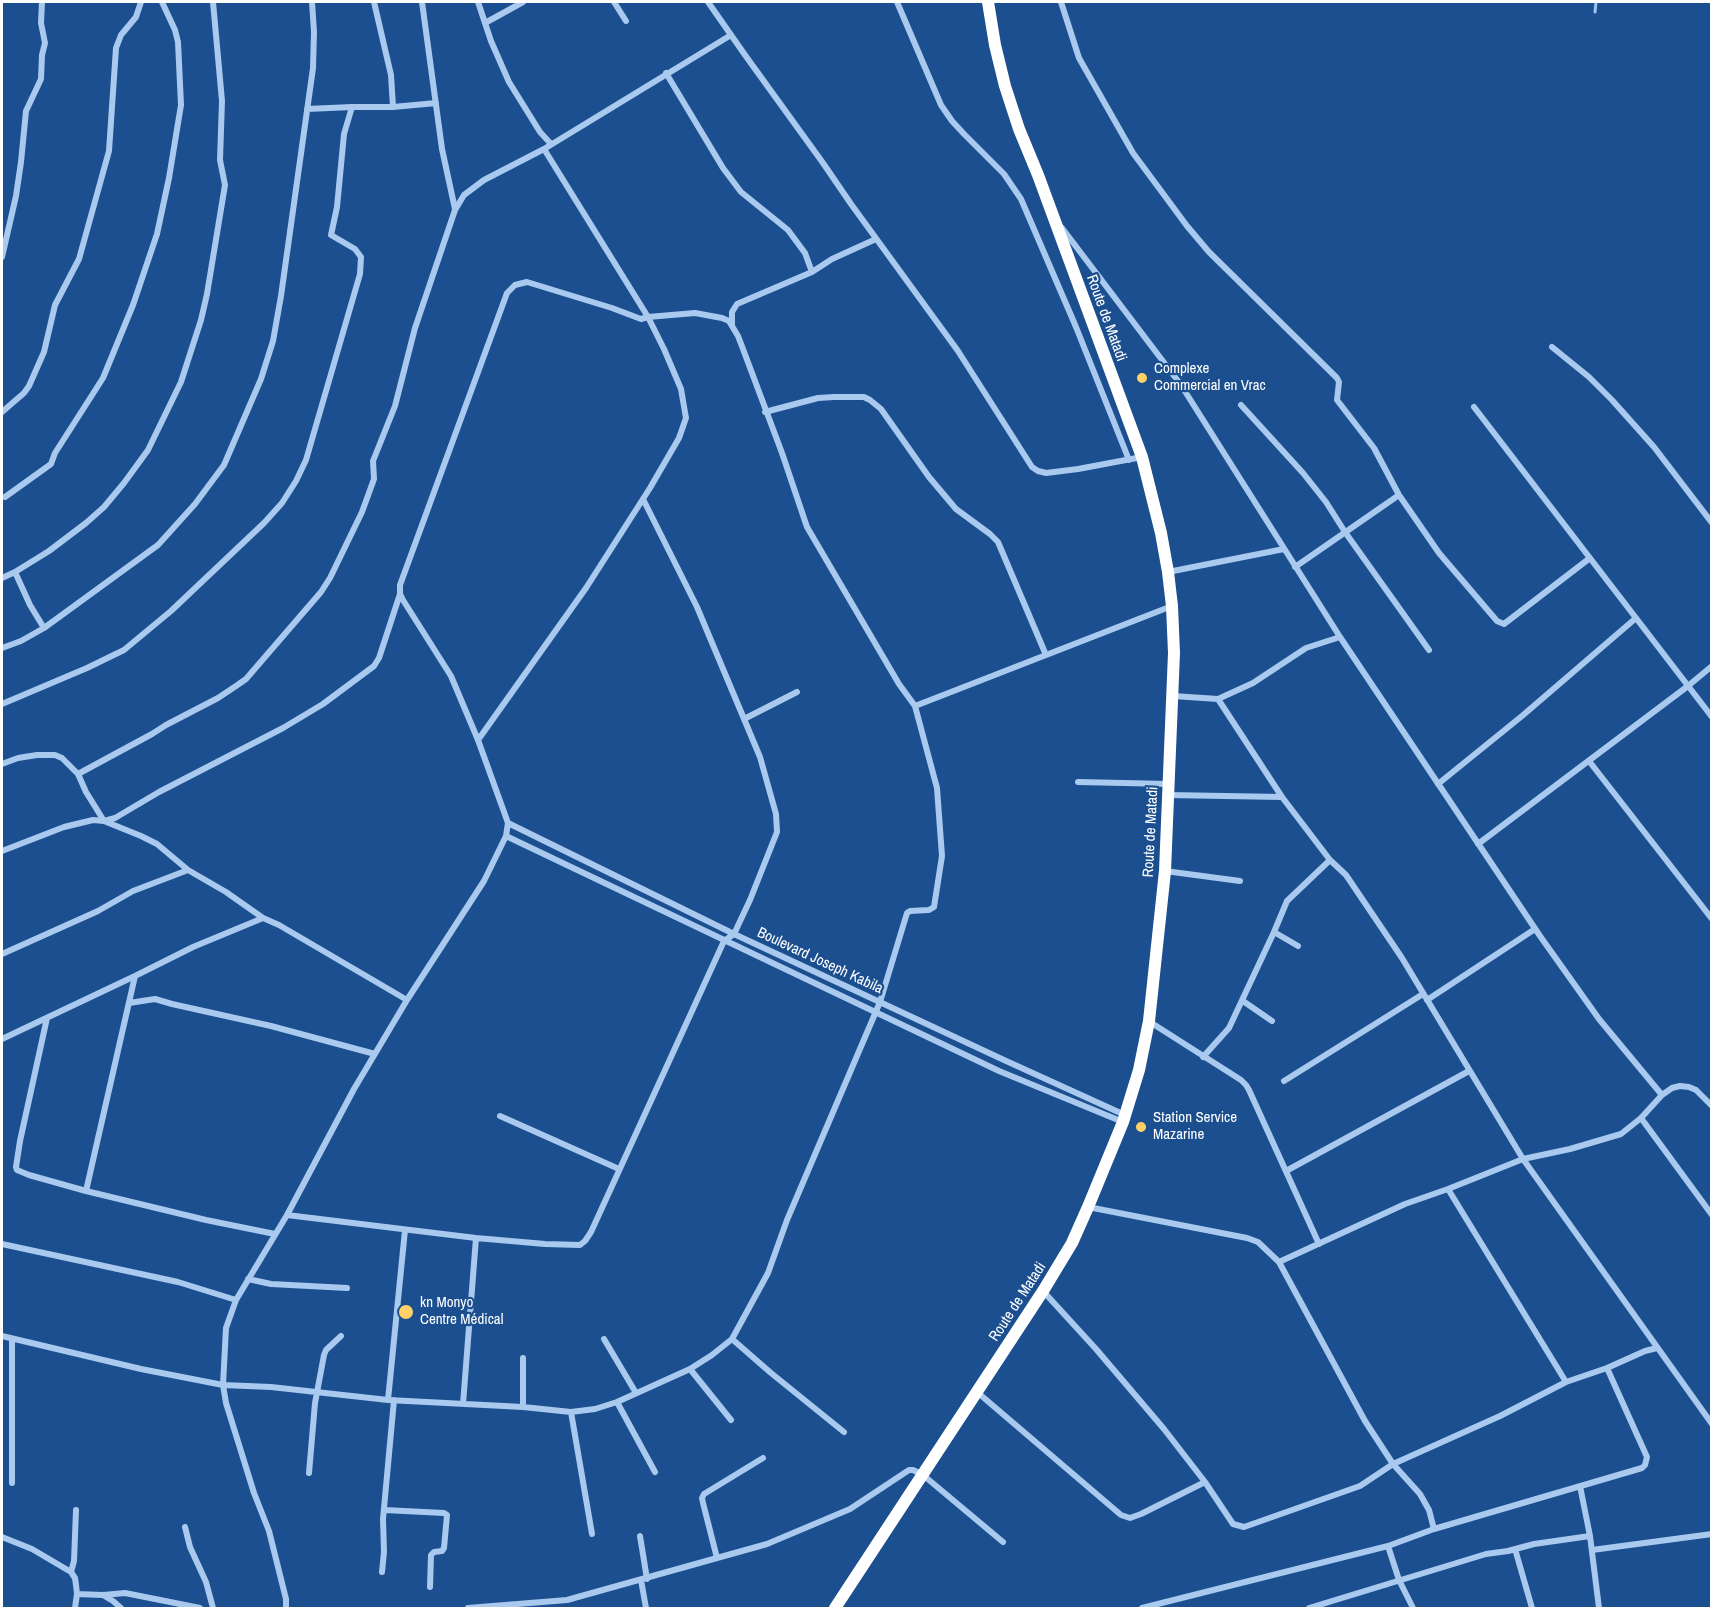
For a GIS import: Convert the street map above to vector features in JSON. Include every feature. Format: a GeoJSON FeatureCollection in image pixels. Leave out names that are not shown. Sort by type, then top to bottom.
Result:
{"type":"FeatureCollection","features":[{"type":"Feature","properties":{"kind":"highway","name":"Route de Matadi"},"geometry":{"type":"LineString","coordinates":[[835,1608],[1043,1291],[1072,1243],[1089,1207],[1112,1154],[1139,1070],[1149,1021],[1166,871],[1174,653],[1172,606],[1161,533],[1142,457],[1019,129],[1005,86],[988,2]]}},
{"type":"Feature","properties":{"kind":"street"},"geometry":{"type":"LineString","coordinates":[[2,257],[16,196],[26,111],[41,79],[45,43],[41,23],[42,2]]}},
{"type":"Feature","properties":{"kind":"street"},"geometry":{"type":"LineString","coordinates":[[2,412],[29,386],[44,352],[55,305],[79,259],[109,151],[116,48],[121,35],[136,17],[141,2]]}},
{"type":"Feature","properties":{"kind":"street"},"geometry":{"type":"LineString","coordinates":[[5,497],[51,464],[55,453],[103,378],[133,305],[157,234],[181,105],[178,42],[162,2]]}},
{"type":"Feature","properties":{"kind":"street"},"geometry":{"type":"LineString","coordinates":[[2,578],[49,552],[104,507],[148,450],[181,382],[207,294],[225,185],[220,160],[222,101],[213,2]]}},
{"type":"Feature","properties":{"kind":"street"},"geometry":{"type":"LineString","coordinates":[[2,648],[21,641],[44,628],[158,545],[195,504],[224,465],[261,379],[273,341],[295,208],[313,68],[312,2]]}},
{"type":"Feature","properties":{"kind":"street"},"geometry":{"type":"LineString","coordinates":[[374,2],[391,75],[393,107]]}},
{"type":"Feature","properties":{"kind":"street"},"geometry":{"type":"LineString","coordinates":[[422,2],[442,150],[455,210]]}},
{"type":"Feature","properties":{"kind":"street"},"geometry":{"type":"LineString","coordinates":[[478,2],[495,51],[509,82],[540,132],[551,144]]}},
{"type":"Feature","properties":{"kind":"street"},"geometry":{"type":"LineString","coordinates":[[485,23],[523,2]]}},
{"type":"Feature","properties":{"kind":"street"},"geometry":{"type":"LineString","coordinates":[[614,2],[626,21]]}},
{"type":"Feature","properties":{"kind":"street"},"geometry":{"type":"LineString","coordinates":[[708,2],[958,351],[1032,467],[1046,474],[1142,457]]}},
{"type":"Feature","properties":{"kind":"street"},"geometry":{"type":"LineString","coordinates":[[897,2],[941,105],[964,135],[1004,174],[1021,199],[1129,460]]}},
{"type":"Feature","properties":{"kind":"street"},"geometry":{"type":"LineString","coordinates":[[1061,2],[1079,58],[1133,153],[1209,252],[1336,378],[1339,382],[1337,400],[1374,448],[1399,495],[1439,553],[1497,621],[1504,624],[1590,558]]}},
{"type":"Feature","properties":{"kind":"street"},"geometry":{"type":"LineString","coordinates":[[78,774],[218,698],[246,679],[321,592],[362,512],[374,478],[373,461],[395,406],[415,328],[455,210],[464,195],[484,180],[551,144],[731,35]]}},
{"type":"Feature","properties":{"kind":"street"},"geometry":{"type":"LineString","coordinates":[[666,73],[723,168],[741,192],[788,230],[805,253],[812,272]]}},
{"type":"Feature","properties":{"kind":"street"},"geometry":{"type":"LineString","coordinates":[[307,109],[436,104]]}},
{"type":"Feature","properties":{"kind":"street"},"geometry":{"type":"LineString","coordinates":[[2,704],[124,650],[171,611],[264,523],[282,503],[296,481],[306,460],[360,274],[361,257],[355,249],[331,235],[338,197],[344,134],[352,107]]}},
{"type":"Feature","properties":{"kind":"street"},"geometry":{"type":"LineString","coordinates":[[478,740],[586,588],[679,438],[686,418],[681,389],[648,317],[544,148]]}},
{"type":"Feature","properties":{"kind":"street"},"geometry":{"type":"LineString","coordinates":[[1054,218],[1181,385],[1340,637],[1535,929],[1599,1018],[1662,1095]]}},
{"type":"Feature","properties":{"kind":"street"},"geometry":{"type":"LineString","coordinates":[[732,325],[732,312],[737,304],[812,272],[832,259],[876,239]]}},
{"type":"Feature","properties":{"kind":"street"},"geometry":{"type":"LineString","coordinates":[[2,1336],[141,1369],[223,1385],[271,1387],[391,1400],[571,1412],[595,1409],[617,1402],[690,1370],[732,1339],[768,1273],[787,1220],[880,1002],[907,913],[929,910],[934,906],[942,856],[937,788],[915,706],[807,527],[782,453],[741,343],[732,325],[727,320],[695,313],[641,319],[527,282],[515,285],[507,293],[400,585],[400,594],[375,666],[323,704],[283,728],[159,792],[115,818],[104,821]]}},
{"type":"Feature","properties":{"kind":"street"},"geometry":{"type":"LineString","coordinates":[[1552,347],[1589,377],[1612,400],[1654,447],[1712,523]]}},
{"type":"Feature","properties":{"kind":"street"},"geometry":{"type":"LineString","coordinates":[[765,412],[818,398],[834,397],[864,397],[881,409],[929,477],[956,509],[998,542],[1047,655]]}},
{"type":"Feature","properties":{"kind":"street"},"geometry":{"type":"LineString","coordinates":[[1241,405],[1326,502],[1429,650]]}},
{"type":"Feature","properties":{"kind":"street"},"geometry":{"type":"LineString","coordinates":[[1474,407],[1712,717]]}},
{"type":"Feature","properties":{"kind":"street"},"geometry":{"type":"LineString","coordinates":[[1295,567],[1399,495]]}},
{"type":"Feature","properties":{"kind":"street"},"geometry":{"type":"LineString","coordinates":[[287,1215],[545,1244],[580,1245],[591,1232],[724,941],[734,934],[750,900],[777,832],[776,814],[760,757],[697,607],[643,499]]}},
{"type":"Feature","properties":{"kind":"street"},"geometry":{"type":"LineString","coordinates":[[1168,572],[1284,549]]}},
{"type":"Feature","properties":{"kind":"street"},"geometry":{"type":"LineString","coordinates":[[15,572],[30,605],[44,628]]}},
{"type":"Feature","properties":{"kind":"street"},"geometry":{"type":"LineString","coordinates":[[286,1608],[286,1599],[269,1532],[254,1493],[226,1403],[223,1385],[226,1328],[236,1300],[287,1215],[354,1089],[407,1000],[484,881],[506,836],[508,823],[478,740],[451,676],[400,594]]}},
{"type":"Feature","properties":{"kind":"street"},"geometry":{"type":"LineString","coordinates":[[915,706],[1172,606]]}},
{"type":"Feature","properties":{"kind":"street"},"geometry":{"type":"LineString","coordinates":[[1438,784],[1522,716],[1636,618]]}},
{"type":"Feature","properties":{"kind":"street"},"geometry":{"type":"LineString","coordinates":[[1172,696],[1218,699],[1254,683],[1306,648],[1340,637]]}},
{"type":"Feature","properties":{"kind":"street"},"geometry":{"type":"LineString","coordinates":[[1478,844],[1712,666]]}},
{"type":"Feature","properties":{"kind":"street"},"geometry":{"type":"LineString","coordinates":[[744,719],[797,692]]}},
{"type":"Feature","properties":{"kind":"street"},"geometry":{"type":"LineString","coordinates":[[1218,699],[1282,797],[1330,860],[1346,875],[1402,958],[1523,1159],[1712,1424]]}},
{"type":"Feature","properties":{"kind":"street"},"geometry":{"type":"LineString","coordinates":[[2,764],[27,756],[45,754],[62,758],[78,774],[104,821]]}},
{"type":"Feature","properties":{"kind":"street"},"geometry":{"type":"LineString","coordinates":[[1589,761],[1712,919]]}},
{"type":"Feature","properties":{"kind":"street"},"geometry":{"type":"LineString","coordinates":[[1078,782],[1282,797]]}},
{"type":"Feature","properties":{"kind":"street"},"geometry":{"type":"LineString","coordinates":[[2,851],[64,827],[93,820],[104,821],[157,844],[188,870],[226,892],[262,918],[279,925],[407,1000]]}},
{"type":"Feature","properties":{"kind":"street","name":"Boulevard Joseph Kabila"},"geometry":{"type":"LineString","coordinates":[[508,823],[734,934],[1124,1119]]}},
{"type":"Feature","properties":{"kind":"street","name":"Boulevard Joseph Kabila"},"geometry":{"type":"LineString","coordinates":[[506,836],[999,1071],[1124,1119]]}},
{"type":"Feature","properties":{"kind":"street"},"geometry":{"type":"LineString","coordinates":[[1203,1057],[1230,1028],[1287,901],[1330,860]]}},
{"type":"Feature","properties":{"kind":"street"},"geometry":{"type":"LineString","coordinates":[[2,954],[98,911],[133,891],[188,870]]}},
{"type":"Feature","properties":{"kind":"street"},"geometry":{"type":"LineString","coordinates":[[1166,871],[1240,881]]}},
{"type":"Feature","properties":{"kind":"street"},"geometry":{"type":"LineString","coordinates":[[2,1039],[193,947],[262,918]]}},
{"type":"Feature","properties":{"kind":"street"},"geometry":{"type":"LineString","coordinates":[[1284,1081],[1535,929]]}},
{"type":"Feature","properties":{"kind":"street"},"geometry":{"type":"LineString","coordinates":[[1274,932],[1298,946]]}},
{"type":"Feature","properties":{"kind":"street"},"geometry":{"type":"LineString","coordinates":[[87,1191],[135,976]]}},
{"type":"Feature","properties":{"kind":"street"},"geometry":{"type":"LineString","coordinates":[[129,1003],[155,999],[271,1026],[375,1054]]}},
{"type":"Feature","properties":{"kind":"street"},"geometry":{"type":"LineString","coordinates":[[1243,1000],[1272,1021]]}},
{"type":"Feature","properties":{"kind":"street"},"geometry":{"type":"LineString","coordinates":[[47,1018],[16,1167],[20,1173],[206,1220],[275,1234]]}},
{"type":"Feature","properties":{"kind":"street"},"geometry":{"type":"LineString","coordinates":[[1149,1021],[1241,1080],[1250,1090],[1319,1244]]}},
{"type":"Feature","properties":{"kind":"street"},"geometry":{"type":"LineString","coordinates":[[1286,1171],[1469,1071]]}},
{"type":"Feature","properties":{"kind":"street"},"geometry":{"type":"LineString","coordinates":[[1279,1262],[1405,1204],[1523,1159],[1570,1149],[1621,1134],[1672,1088],[1680,1086],[1696,1090],[1712,1106]]}},
{"type":"Feature","properties":{"kind":"street"},"geometry":{"type":"LineString","coordinates":[[500,1116],[619,1168]]}},
{"type":"Feature","properties":{"kind":"street"},"geometry":{"type":"LineString","coordinates":[[1641,1118],[1712,1215]]}},
{"type":"Feature","properties":{"kind":"street"},"geometry":{"type":"LineString","coordinates":[[1448,1189],[1566,1382]]}},
{"type":"Feature","properties":{"kind":"street"},"geometry":{"type":"LineString","coordinates":[[1089,1207],[1258,1242],[1279,1262],[1365,1421],[1393,1464],[1420,1494],[1429,1510],[1434,1529]]}},
{"type":"Feature","properties":{"kind":"street"},"geometry":{"type":"LineString","coordinates":[[382,1572],[391,1400],[405,1230]]}},
{"type":"Feature","properties":{"kind":"street"},"geometry":{"type":"LineString","coordinates":[[463,1404],[476,1238]]}},
{"type":"Feature","properties":{"kind":"street"},"geometry":{"type":"LineString","coordinates":[[2,1244],[178,1282],[236,1300]]}},
{"type":"Feature","properties":{"kind":"street"},"geometry":{"type":"LineString","coordinates":[[248,1279],[271,1284],[347,1288]]}},
{"type":"Feature","properties":{"kind":"street"},"geometry":{"type":"LineString","coordinates":[[1043,1291],[1164,1429],[1205,1482],[1233,1524],[1244,1527],[1360,1486],[1393,1464],[1500,1416],[1566,1382],[1657,1348]]}},
{"type":"Feature","properties":{"kind":"street"},"geometry":{"type":"LineString","coordinates":[[309,1473],[315,1403],[324,1355],[341,1336]]}},
{"type":"Feature","properties":{"kind":"street"},"geometry":{"type":"LineString","coordinates":[[12,1339],[12,1483]]}},
{"type":"Feature","properties":{"kind":"street"},"geometry":{"type":"LineString","coordinates":[[604,1339],[636,1393]]}},
{"type":"Feature","properties":{"kind":"street"},"geometry":{"type":"LineString","coordinates":[[732,1339],[844,1431]]}},
{"type":"Feature","properties":{"kind":"street"},"geometry":{"type":"LineString","coordinates":[[523,1358],[523,1407]]}},
{"type":"Feature","properties":{"kind":"street"},"geometry":{"type":"LineString","coordinates":[[1142,1608],[1388,1546],[1434,1529],[1642,1468],[1647,1457],[1607,1368]]}},
{"type":"Feature","properties":{"kind":"street"},"geometry":{"type":"LineString","coordinates":[[690,1370],[731,1420]]}},
{"type":"Feature","properties":{"kind":"street"},"geometry":{"type":"LineString","coordinates":[[977,1392],[1121,1515],[1130,1518],[1141,1514],[1205,1482]]}},
{"type":"Feature","properties":{"kind":"street"},"geometry":{"type":"LineString","coordinates":[[617,1402],[655,1472]]}},
{"type":"Feature","properties":{"kind":"street"},"geometry":{"type":"LineString","coordinates":[[571,1412],[591,1534]]}},
{"type":"Feature","properties":{"kind":"street"},"geometry":{"type":"LineString","coordinates":[[717,1558],[702,1498],[704,1494],[763,1458]]}},
{"type":"Feature","properties":{"kind":"street"},"geometry":{"type":"LineString","coordinates":[[468,1608],[567,1600],[767,1544],[841,1513],[909,1470],[923,1475],[1004,1542]]}},
{"type":"Feature","properties":{"kind":"street"},"geometry":{"type":"LineString","coordinates":[[1580,1486],[1590,1536],[1599,1608]]}},
{"type":"Feature","properties":{"kind":"street"},"geometry":{"type":"LineString","coordinates":[[71,1572],[74,1561],[76,1510]]}},
{"type":"Feature","properties":{"kind":"street"},"geometry":{"type":"LineString","coordinates":[[384,1510],[447,1515],[444,1548],[442,1551],[431,1553],[430,1587]]}},
{"type":"Feature","properties":{"kind":"street"},"geometry":{"type":"LineString","coordinates":[[185,1527],[190,1547],[206,1582],[213,1608]]}},
{"type":"Feature","properties":{"kind":"street"},"geometry":{"type":"LineString","coordinates":[[1592,1550],[1712,1534]]}},
{"type":"Feature","properties":{"kind":"street"},"geometry":{"type":"LineString","coordinates":[[640,1536],[646,1608]]}},
{"type":"Feature","properties":{"kind":"street"},"geometry":{"type":"LineString","coordinates":[[1309,1608],[1486,1554],[1533,1544],[1590,1536]]}},
{"type":"Feature","properties":{"kind":"street"},"geometry":{"type":"LineString","coordinates":[[2,1537],[32,1549],[71,1572],[75,1578],[77,1594],[75,1608]]}},
{"type":"Feature","properties":{"kind":"street"},"geometry":{"type":"LineString","coordinates":[[1388,1546],[1399,1580],[1413,1608]]}},
{"type":"Feature","properties":{"kind":"street"},"geometry":{"type":"LineString","coordinates":[[1515,1549],[1532,1608]]}},
{"type":"Feature","properties":{"kind":"street"},"geometry":{"type":"LineString","coordinates":[[77,1594],[125,1593],[200,1608]]}},
{"type":"Feature","properties":{"kind":"street"},"geometry":{"type":"LineString","coordinates":[[103,1595],[121,1608]]}},
{"type":"Feature","properties":{"kind":"street"},"geometry":{"type":"LineString","coordinates":[[567,1600],[568,1608]]}},
{"type":"Feature","properties":{"kind":"waterway"},"geometry":{"type":"LineString","coordinates":[[1595,12],[1596,2]]}},
{"type":"Feature","properties":{"kind":"place","name":"Complexe Commercial en Vrac"},"geometry":{"type":"Point","coordinates":[1142,378]}},
{"type":"Feature","properties":{"kind":"place","name":"Station Service Mazarine"},"geometry":{"type":"Point","coordinates":[1141,1127]}},
{"type":"Feature","properties":{"kind":"place","name":"kn Monyo Centre Médical"},"geometry":{"type":"Point","coordinates":[406,1312]}}]}
